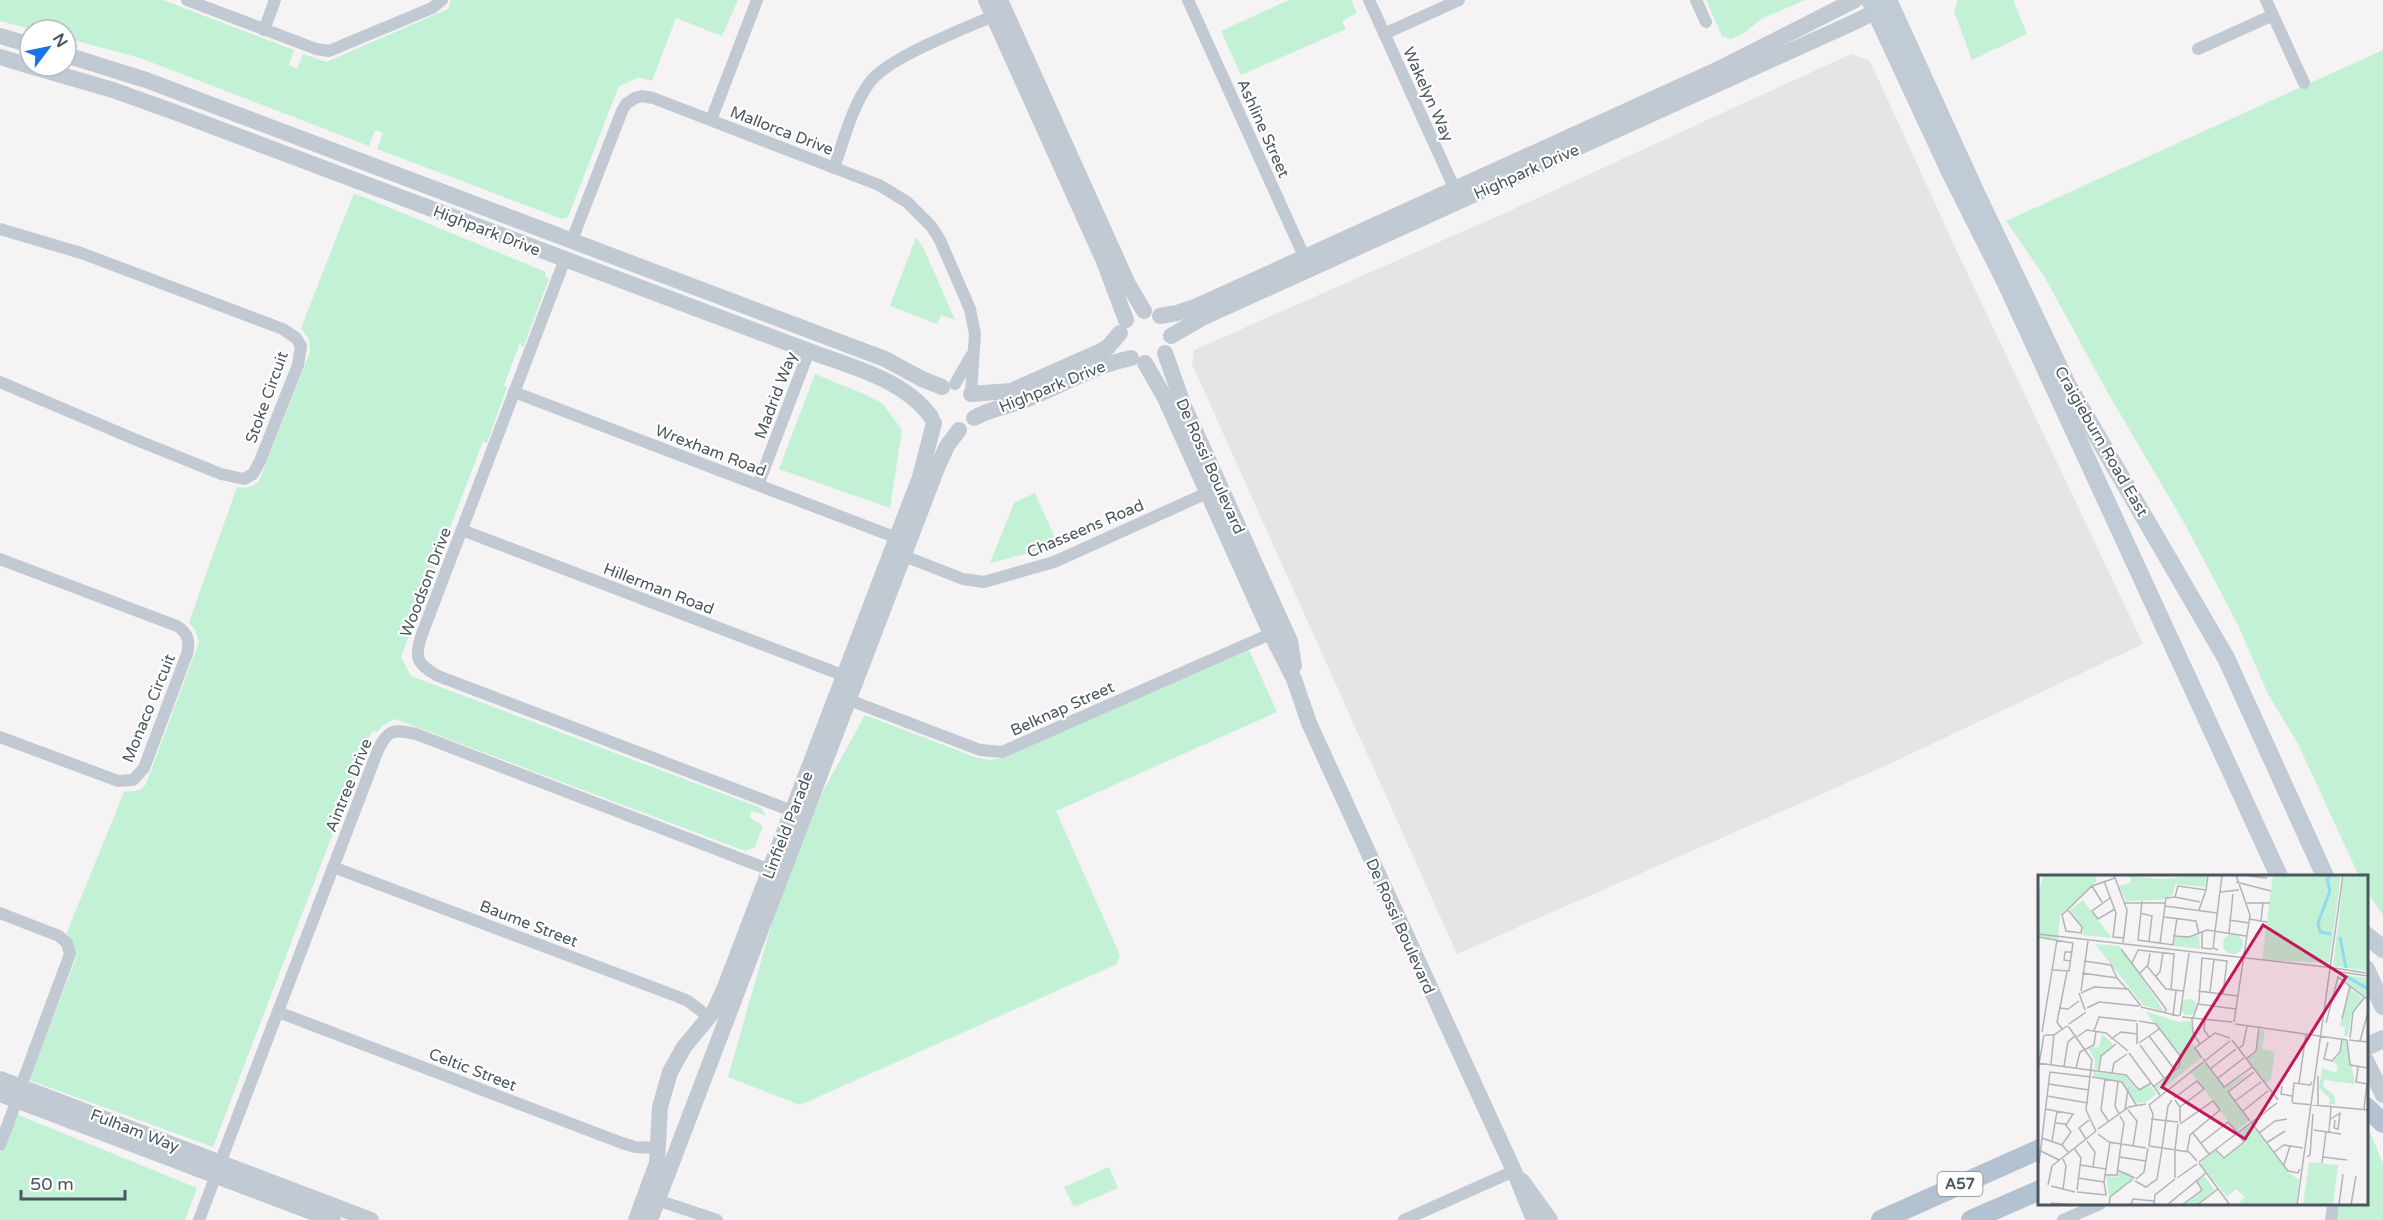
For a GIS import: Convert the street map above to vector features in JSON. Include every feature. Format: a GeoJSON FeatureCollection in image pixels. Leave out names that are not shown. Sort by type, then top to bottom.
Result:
{"type":"FeatureCollection","features":[{"type":"Feature","properties":{"kind":"main road","name":"Craigieburn Road East"},"geometry":{"type":"LineString","coordinates":[[1883,4],[2068,386],[2226,658],[2325,875]]}},
{"type":"Feature","properties":{"kind":"main road","name":"Craigieburn Road East"},"geometry":{"type":"LineString","coordinates":[[1883,4],[1950,172],[2005,281],[2278,875]]}},
{"type":"Feature","properties":{"kind":"main road"},"geometry":{"type":"LineString","coordinates":[[2368,936],[2383,949]]}},
{"type":"Feature","properties":{"kind":"main road"},"geometry":{"type":"LineString","coordinates":[[2368,972],[2378,1001]]}},
{"type":"Feature","properties":{"kind":"main road"},"geometry":{"type":"LineString","coordinates":[[2368,1046],[2383,1039]]}},
{"type":"Feature","properties":{"kind":"main road"},"geometry":{"type":"LineString","coordinates":[[2368,1108],[2383,1123]]}},
{"type":"Feature","properties":{"kind":"main road","name":"A57"},"geometry":{"type":"LineString","coordinates":[[1881,1220],[2038,1150]]}},
{"type":"Feature","properties":{"kind":"main road"},"geometry":{"type":"LineString","coordinates":[[1971,1220],[2038,1191]]}},
{"type":"Feature","properties":{"kind":"street"},"geometry":{"type":"LineString","coordinates":[[187,0],[316,49],[329,51],[432,8],[442,0]]}},
{"type":"Feature","properties":{"kind":"street"},"geometry":{"type":"LineString","coordinates":[[264,30],[275,0]]}},
{"type":"Feature","properties":{"kind":"street"},"geometry":{"type":"LineString","coordinates":[[711,120],[757,0]]}},
{"type":"Feature","properties":{"kind":"street"},"geometry":{"type":"LineString","coordinates":[[986,0],[1103,259],[1123,327],[1122,347],[1138,360],[1159,358],[1165,353],[1170,342],[1169,329],[1152,314],[1128,284],[1000,0]]}},
{"type":"Feature","properties":{"kind":"street","name":"Ashline Street"},"geometry":{"type":"LineString","coordinates":[[1188,0],[1307,263]]}},
{"type":"Feature","properties":{"kind":"street","name":"Wakelyn Way"},"geometry":{"type":"LineString","coordinates":[[1369,0],[1457,195]]}},
{"type":"Feature","properties":{"kind":"street"},"geometry":{"type":"LineString","coordinates":[[1384,34],[1459,0]]}},
{"type":"Feature","properties":{"kind":"street"},"geometry":{"type":"LineString","coordinates":[[1696,0],[1706,22]]}},
{"type":"Feature","properties":{"kind":"street","name":"Highpark Drive"},"geometry":{"type":"LineString","coordinates":[[1457,195],[1724,67],[1855,0]]}},
{"type":"Feature","properties":{"kind":"street"},"geometry":{"type":"LineString","coordinates":[[2266,0],[2304,83]]}},
{"type":"Feature","properties":{"kind":"street","name":"Highpark Drive"},"geometry":{"type":"LineString","coordinates":[[1152,314],[1197,306],[1307,263],[1883,4]]}},
{"type":"Feature","properties":{"kind":"street"},"geometry":{"type":"LineString","coordinates":[[2198,49],[2273,15]]}},
{"type":"Feature","properties":{"kind":"street"},"geometry":{"type":"LineString","coordinates":[[834,168],[862,95],[880,72],[904,57],[993,16]]}},
{"type":"Feature","properties":{"kind":"street"},"geometry":{"type":"LineString","coordinates":[[0,36],[18,41]]}},
{"type":"Feature","properties":{"kind":"street","name":"Highpark Drive"},"geometry":{"type":"LineString","coordinates":[[0,57],[18,62]]}},
{"type":"Feature","properties":{"kind":"street","name":"Highpark Drive"},"geometry":{"type":"LineString","coordinates":[[78,59],[146,80],[572,240],[885,359],[922,379],[949,386]]}},
{"type":"Feature","properties":{"kind":"street","name":"Highpark Drive"},"geometry":{"type":"LineString","coordinates":[[72,78],[113,90],[809,351],[902,389],[921,403],[933,420]]}},
{"type":"Feature","properties":{"kind":"street","name":"Mallorca Drive"},"geometry":{"type":"LineString","coordinates":[[572,240],[622,111],[630,100],[647,97],[711,120],[892,192],[907,202],[931,226],[940,240],[974,322],[971,393]]}},
{"type":"Feature","properties":{"kind":"street","name":"Stoke Circuit"},"geometry":{"type":"LineString","coordinates":[[0,229],[81,253],[283,329],[296,338],[301,346],[298,364],[260,461],[253,474],[244,479],[221,474],[0,382]]}},
{"type":"Feature","properties":{"kind":"street","name":"Woodson Drive"},"geometry":{"type":"LineString","coordinates":[[565,259],[417,649],[418,660],[428,670],[799,813]]}},
{"type":"Feature","properties":{"kind":"street","name":"Highpark Drive"},"geometry":{"type":"LineString","coordinates":[[1171,336],[1307,263]]}},
{"type":"Feature","properties":{"kind":"street"},"geometry":{"type":"LineString","coordinates":[[1123,327],[1131,316],[1152,314]]}},
{"type":"Feature","properties":{"kind":"street","name":"Highpark Drive"},"geometry":{"type":"LineString","coordinates":[[971,393],[1002,393],[1026,385],[1101,351],[1123,327]]}},
{"type":"Feature","properties":{"kind":"street","name":"Mallorca Drive"},"geometry":{"type":"LineString","coordinates":[[949,386],[966,368],[974,346]]}},
{"type":"Feature","properties":{"kind":"street","name":"Madrid Way"},"geometry":{"type":"LineString","coordinates":[[758,485],[809,351]]}},
{"type":"Feature","properties":{"kind":"street","name":"De Rossi Boulevard"},"geometry":{"type":"LineString","coordinates":[[1165,353],[1183,404],[1278,631],[1309,723],[1514,1171],[1534,1220]]}},
{"type":"Feature","properties":{"kind":"street","name":"Highpark Drive"},"geometry":{"type":"LineString","coordinates":[[974,418],[1023,400],[1106,364],[1138,360]]}},
{"type":"Feature","properties":{"kind":"street","name":"De Rossi Boulevard"},"geometry":{"type":"LineString","coordinates":[[1138,360],[1165,398],[1207,493],[1278,631]]}},
{"type":"Feature","properties":{"kind":"street"},"geometry":{"type":"LineString","coordinates":[[949,386],[971,393],[976,406],[974,418],[965,428],[959,430],[946,430],[933,420],[929,410],[932,396],[949,386]]}},
{"type":"Feature","properties":{"kind":"street","name":"Wrexham Road"},"geometry":{"type":"LineString","coordinates":[[514,392],[897,538]]}},
{"type":"Feature","properties":{"kind":"street","name":"Linfield Parade"},"geometry":{"type":"LineString","coordinates":[[650,1220],[799,813],[845,676],[920,477],[933,420]]}},
{"type":"Feature","properties":{"kind":"street","name":"Linfield Parade"},"geometry":{"type":"LineString","coordinates":[[636,1220],[654,1171],[658,1148],[660,1107],[670,1072],[684,1047],[709,1017],[721,998],[770,870],[799,813],[849,700],[937,468],[947,447],[959,430]]}},
{"type":"Feature","properties":{"kind":"street","name":"Chasseens Road"},"geometry":{"type":"LineString","coordinates":[[904,555],[963,579],[984,582],[1054,562],[1207,493]]}},
{"type":"Feature","properties":{"kind":"street","name":"Hillerman Road"},"geometry":{"type":"LineString","coordinates":[[462,530],[845,676]]}},
{"type":"Feature","properties":{"kind":"street","name":"Monaco Circuit"},"geometry":{"type":"LineString","coordinates":[[0,559],[177,626],[187,636],[189,647],[144,768],[133,780],[118,781],[0,737]]}},
{"type":"Feature","properties":{"kind":"street","name":"Belknap Street"},"geometry":{"type":"LineString","coordinates":[[849,700],[980,750],[1002,752],[1278,631]]}},
{"type":"Feature","properties":{"kind":"street","name":"Aintree Drive"},"geometry":{"type":"LineString","coordinates":[[199,1220],[385,736],[399,731],[427,739],[770,870]]}},
{"type":"Feature","properties":{"kind":"street","name":"Baume Street"},"geometry":{"type":"LineString","coordinates":[[333,867],[678,997],[688,1001],[709,1017]]}},
{"type":"Feature","properties":{"kind":"street"},"geometry":{"type":"LineString","coordinates":[[0,913],[59,936],[67,943],[70,954],[0,1145]]}},
{"type":"Feature","properties":{"kind":"street","name":"Celtic Street"},"geometry":{"type":"LineString","coordinates":[[278,1012],[622,1143],[635,1147],[658,1148]]}},
{"type":"Feature","properties":{"kind":"street"},"geometry":{"type":"LineString","coordinates":[[2368,1062],[2383,1095]]}},
{"type":"Feature","properties":{"kind":"street","name":"Fulham Way"},"geometry":{"type":"LineString","coordinates":[[0,1078],[19,1093],[218,1169],[371,1220]]}},
{"type":"Feature","properties":{"kind":"street","name":"Fulham Way"},"geometry":{"type":"LineString","coordinates":[[0,1094],[19,1093]]}},
{"type":"Feature","properties":{"kind":"street","name":"Fulham Way"},"geometry":{"type":"LineString","coordinates":[[218,1169],[333,1220]]}},
{"type":"Feature","properties":{"kind":"street"},"geometry":{"type":"LineString","coordinates":[[1404,1220],[1431,1214],[1514,1171]]}},
{"type":"Feature","properties":{"kind":"street","name":"De Rossi Boulevard"},"geometry":{"type":"LineString","coordinates":[[1514,1171],[1550,1220]]}},
{"type":"Feature","properties":{"kind":"street"},"geometry":{"type":"LineString","coordinates":[[657,1200],[717,1220]]}},
{"type":"Feature","properties":{"kind":"street"},"geometry":{"type":"LineString","coordinates":[[2063,1220],[2096,1205]]}},
{"type":"Feature","properties":{"kind":"street"},"geometry":{"type":"LineString","coordinates":[[2331,1220],[2333,1205]]}},
{"type":"Feature","properties":{"kind":"shaded area"},"geometry":{"type":"Polygon","coordinates":[[[1851,54],[1870,61],[1954,245],[2143,644],[1883,767],[1457,954],[1192,364],[1194,350],[1507,212],[1851,54]]]}},
{"type":"Feature","properties":{"kind":"green space"},"geometry":{"type":"Polygon","coordinates":[[[0,0],[163,0],[294,50],[289,65],[297,69],[303,54],[326,62],[448,9],[451,0],[738,0],[722,36],[676,18],[652,81],[639,77],[619,86],[568,217],[562,219],[377,149],[383,133],[375,130],[369,146],[140,58],[78,41],[78,18],[18,18],[18,26],[0,21],[0,0]]]}},
{"type":"Feature","properties":{"kind":"green space"},"geometry":{"type":"Polygon","coordinates":[[[1289,0],[1351,0],[1357,13],[1342,21],[1346,29],[1241,75],[1221,31],[1289,0]]]}},
{"type":"Feature","properties":{"kind":"green space"},"geometry":{"type":"Polygon","coordinates":[[[1706,0],[1805,0],[1761,19],[1744,33],[1731,39],[1722,36],[1706,0]]]}},
{"type":"Feature","properties":{"kind":"green space"},"geometry":{"type":"Polygon","coordinates":[[[1958,0],[2013,0],[2027,34],[1972,60],[1954,11],[1958,0]]]}},
{"type":"Feature","properties":{"kind":"green space"},"geometry":{"type":"Polygon","coordinates":[[[2383,50],[2383,915],[2368,893],[2368,875],[2359,875],[2298,744],[2268,694],[2238,625],[2186,526],[2108,393],[2044,276],[2006,221],[2383,50]]]}},
{"type":"Feature","properties":{"kind":"green space"},"geometry":{"type":"Polygon","coordinates":[[[354,193],[546,272],[545,276],[549,279],[523,348],[520,343],[504,385],[507,387],[487,443],[483,441],[401,657],[411,676],[761,808],[766,816],[752,811],[749,817],[763,826],[755,847],[745,851],[395,719],[383,725],[377,732],[372,731],[213,1147],[29,1080],[76,958],[67,932],[124,792],[140,790],[146,784],[199,642],[189,622],[237,487],[249,487],[259,481],[310,352],[309,339],[301,328],[354,193]]]}},
{"type":"Feature","properties":{"kind":"green space"},"geometry":{"type":"Polygon","coordinates":[[[916,237],[924,249],[955,320],[941,315],[937,324],[890,306],[916,237]]]}},
{"type":"Feature","properties":{"kind":"green space"},"geometry":{"type":"Polygon","coordinates":[[[815,374],[883,404],[902,430],[890,508],[779,469],[815,374]]]}},
{"type":"Feature","properties":{"kind":"green space"},"geometry":{"type":"Polygon","coordinates":[[[1035,493],[1057,542],[1029,553],[990,563],[1014,503],[1035,493]]]}},
{"type":"Feature","properties":{"kind":"green space"},"geometry":{"type":"Polygon","coordinates":[[[1249,650],[1277,712],[1056,811],[1120,955],[1117,964],[800,1105],[728,1077],[795,842],[865,715],[975,757],[989,760],[1002,758],[1249,650]]]}},
{"type":"Feature","properties":{"kind":"green space"},"geometry":{"type":"Polygon","coordinates":[[[16,1114],[197,1188],[185,1220],[0,1220],[0,1155],[16,1114]]]}},
{"type":"Feature","properties":{"kind":"green space"},"geometry":{"type":"Polygon","coordinates":[[[2368,1127],[2383,1164],[2383,1220],[2335,1220],[2338,1205],[2368,1205],[2368,1127]]]}},
{"type":"Feature","properties":{"kind":"green space"},"geometry":{"type":"Polygon","coordinates":[[[1109,1167],[1118,1188],[1074,1207],[1064,1187],[1109,1167]]]}}]}
